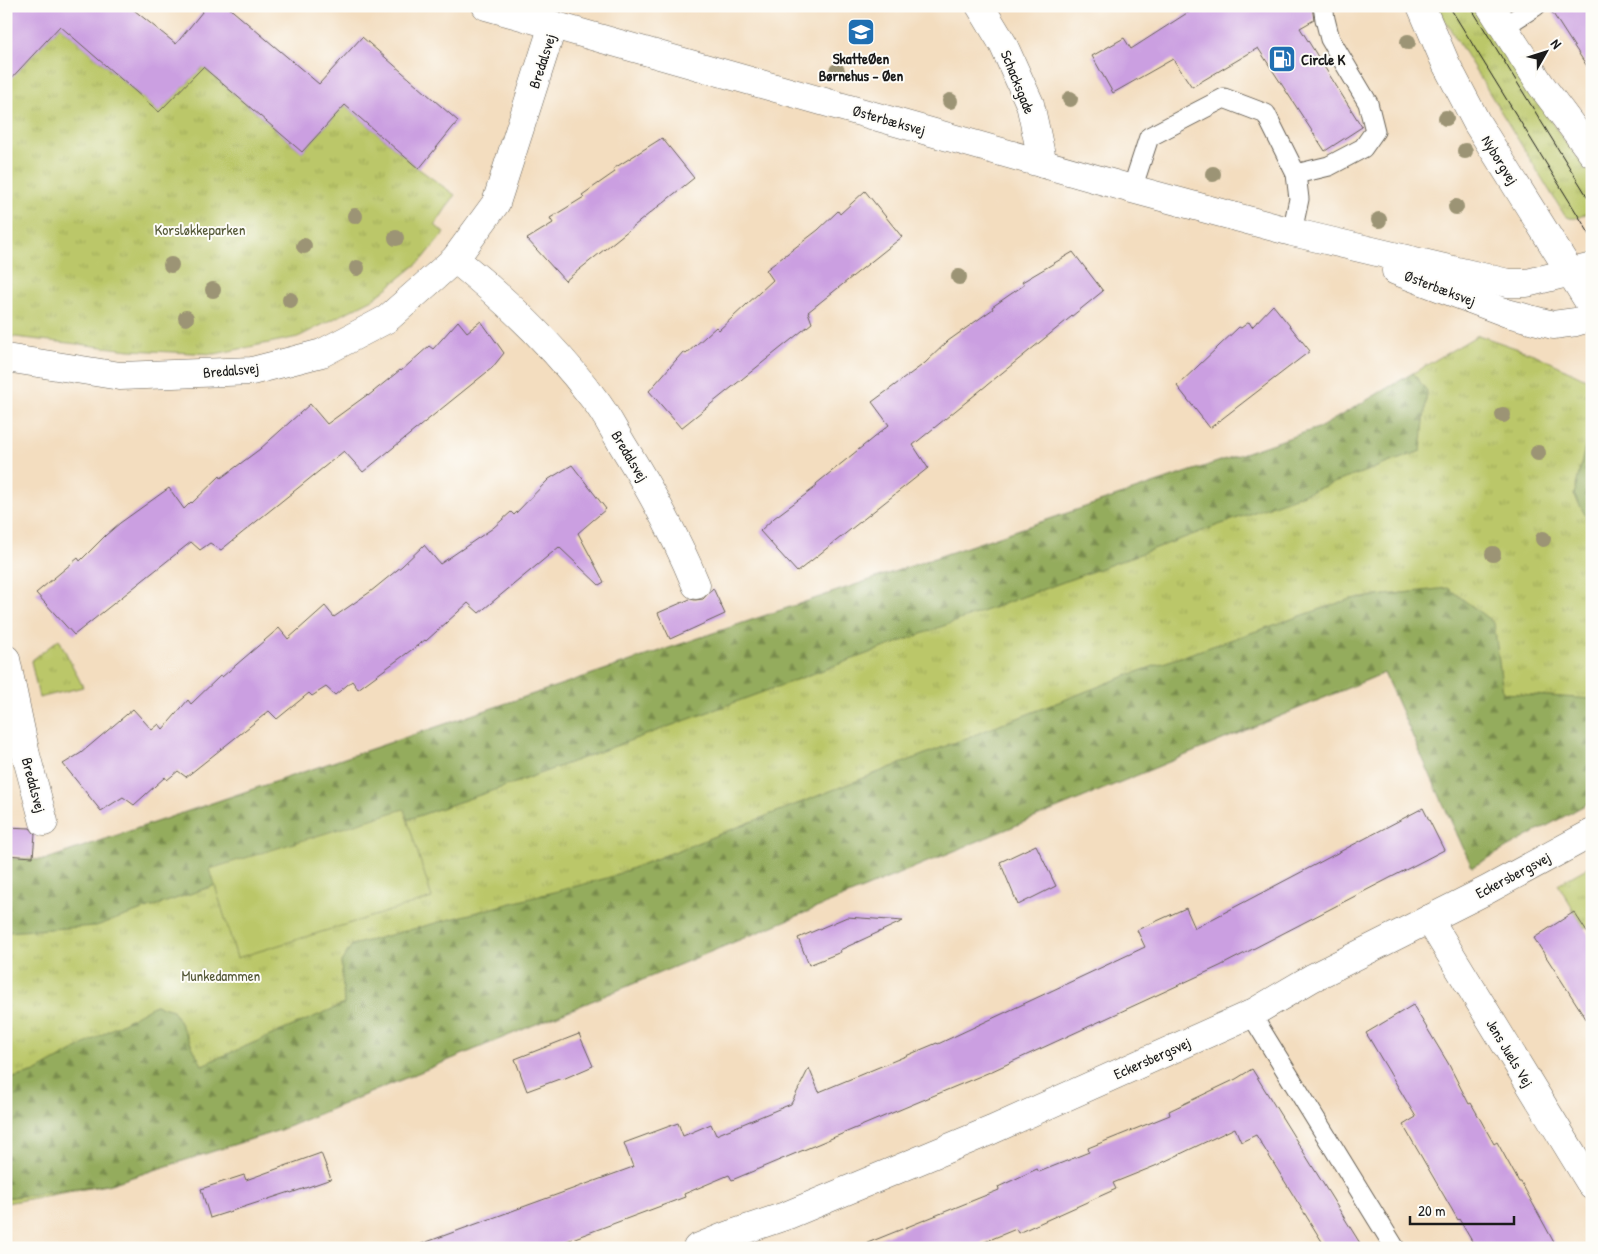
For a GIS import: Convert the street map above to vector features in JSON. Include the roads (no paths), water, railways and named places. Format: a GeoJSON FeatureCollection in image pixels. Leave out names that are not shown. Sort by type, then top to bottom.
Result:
{"type":"FeatureCollection","features":[{"type":"Feature","properties":{"kind":"street","name":"Østerbæksvej"},"geometry":{"type":"LineString","coordinates":[[486,6],[1132,189],[1292,232],[1508,283],[1527,284],[1581,270]]}},
{"type":"Feature","properties":{"kind":"street","name":"Schacksgade"},"geometry":{"type":"LineString","coordinates":[[980,6],[1003,44],[1030,104],[1044,164]]}},
{"type":"Feature","properties":{"kind":"street","name":"Nyborgvej"},"geometry":{"type":"LineString","coordinates":[[1421,6],[1446,64],[1477,123],[1581,270],[1592,307]]}},
{"type":"Feature","properties":{"kind":"street"},"geometry":{"type":"LineString","coordinates":[[1496,16],[1541,85],[1592,153]]}},
{"type":"Feature","properties":{"kind":"street","name":"Bredalsvej"},"geometry":{"type":"LineString","coordinates":[[6,358],[120,376],[252,371],[322,353],[387,319],[455,258],[496,203],[553,25]]}},
{"type":"Feature","properties":{"kind":"street","name":"Østerbæksvej"},"geometry":{"type":"LineString","coordinates":[[1292,232],[1507,313],[1553,325],[1576,322],[1592,317]]}},
{"type":"Feature","properties":{"kind":"street","name":"Bredalsvej"},"geometry":{"type":"LineString","coordinates":[[455,258],[492,289],[536,332],[595,399],[646,483],[680,546],[696,585]]}},
{"type":"Feature","properties":{"kind":"street","name":"Bredalsvej"},"geometry":{"type":"LineString","coordinates":[[6,659],[26,755],[44,822]]}},
{"type":"Feature","properties":{"kind":"street","name":"Eckersbergsvej"},"geometry":{"type":"LineString","coordinates":[[696,1248],[788,1215],[992,1130],[1251,1014],[1312,978],[1592,834]]}},
{"type":"Feature","properties":{"kind":"street","name":"Jens Juels Vej"},"geometry":{"type":"LineString","coordinates":[[1429,919],[1592,1186]]}},
{"type":"Feature","properties":{"kind":"lane"},"geometry":{"type":"LineString","coordinates":[[1296,174],[1329,166],[1363,148],[1375,131],[1368,103],[1330,39],[1323,6]]}},
{"type":"Feature","properties":{"kind":"lane"},"geometry":{"type":"LineString","coordinates":[[1496,16],[1536,6]]}},
{"type":"Feature","properties":{"kind":"lane"},"geometry":{"type":"LineString","coordinates":[[1132,189],[1149,137],[1224,98],[1266,114],[1296,174],[1299,199],[1292,232]]}},
{"type":"Feature","properties":{"kind":"lane"},"geometry":{"type":"LineString","coordinates":[[1251,1014],[1394,1248]]}},
{"type":"Feature","properties":{"kind":"tram line"},"geometry":{"type":"LineString","coordinates":[[1449,6],[1592,238]]}},
{"type":"Feature","properties":{"kind":"tram line"},"geometry":{"type":"LineString","coordinates":[[1470,6],[1592,204]]}},
{"type":"Feature","properties":{"kind":"place","name":"SkatteØen Børnehus - Øen"},"geometry":{"type":"Point","coordinates":[861,32]}},
{"type":"Feature","properties":{"kind":"place","name":"Circle K"},"geometry":{"type":"Point","coordinates":[1282,59]}},
{"type":"Feature","properties":{"kind":"park label","name":"Korsløkkeparken"},"geometry":{"type":"Point","coordinates":[200,229]}},
{"type":"Feature","properties":{"kind":"park label","name":"Munkedammen"},"geometry":{"type":"Point","coordinates":[221,975]}}]}
